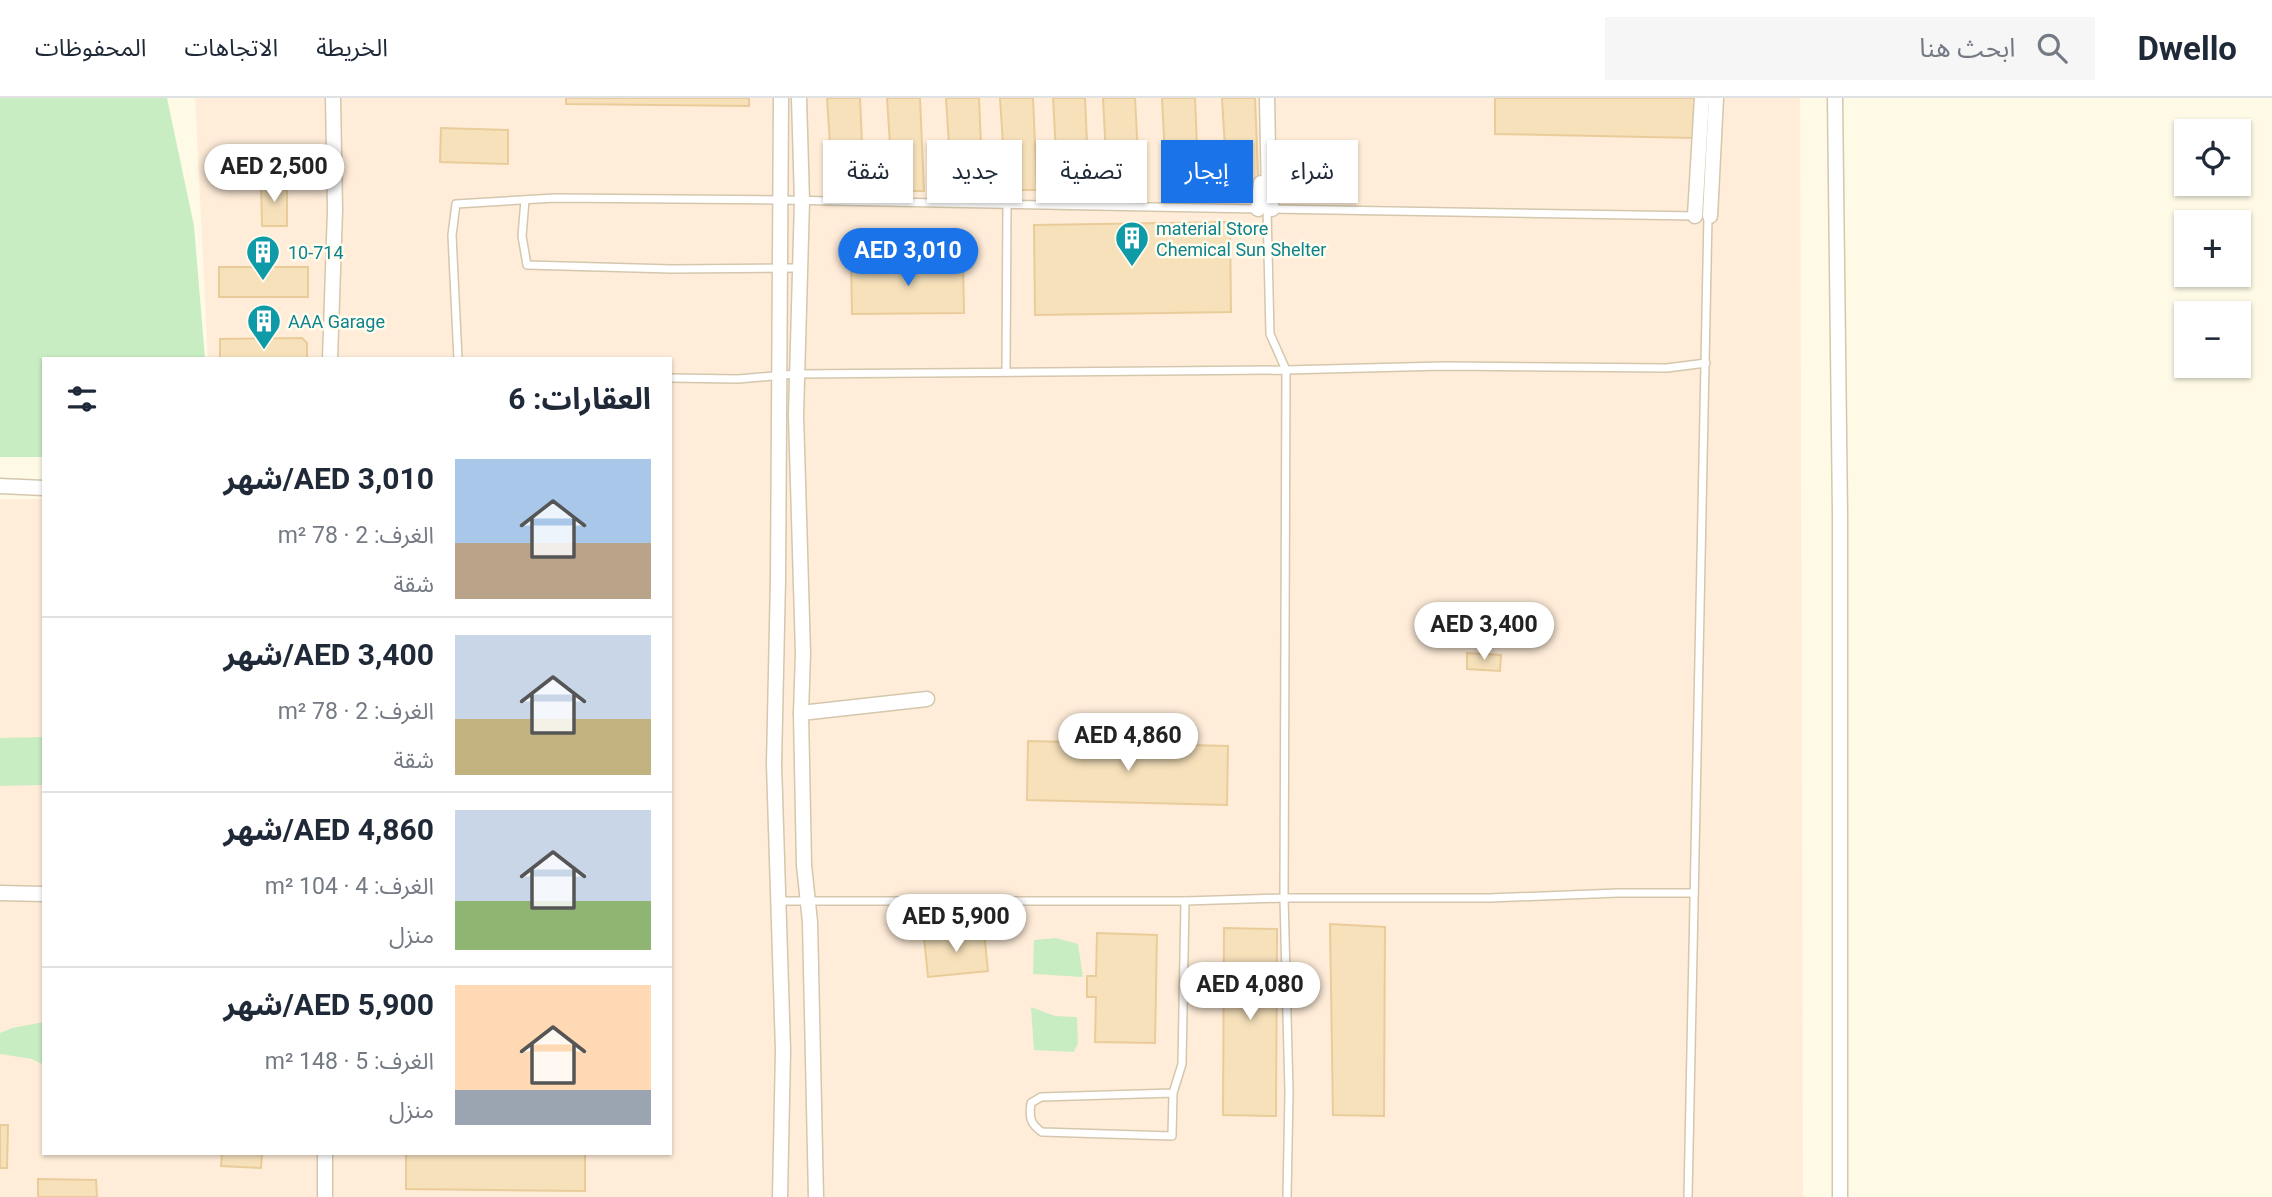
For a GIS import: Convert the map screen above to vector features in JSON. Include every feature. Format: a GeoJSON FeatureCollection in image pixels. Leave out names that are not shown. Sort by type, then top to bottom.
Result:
{"type":"FeatureCollection","features":[{"type":"Feature","properties":{"kind":"street"},"geometry":{"type":"LineString","coordinates":[[330,357],[335,210],[333,98]]}},
{"type":"Feature","properties":{"kind":"street"},"geometry":{"type":"LineString","coordinates":[[780,1197],[783,1051],[775,764],[781,98]]}},
{"type":"Feature","properties":{"kind":"street"},"geometry":{"type":"LineString","coordinates":[[799,98],[802,201],[796,374],[803,653],[801,713],[804,865],[809,901],[816,1197]]}},
{"type":"Feature","properties":{"kind":"street"},"geometry":{"type":"LineString","coordinates":[[1258,98],[1261,185],[1266,209]]}},
{"type":"Feature","properties":{"kind":"street"},"geometry":{"type":"LineString","coordinates":[[1266,209],[1269,196],[1267,98]]}},
{"type":"Feature","properties":{"kind":"street"},"geometry":{"type":"LineString","coordinates":[[1702,98],[1703,216]]}},
{"type":"Feature","properties":{"kind":"street"},"geometry":{"type":"LineString","coordinates":[[1703,216],[1716,98]]}},
{"type":"Feature","properties":{"kind":"street"},"geometry":{"type":"LineString","coordinates":[[1835,98],[1840,516],[1840,1197]]}},
{"type":"Feature","properties":{"kind":"street"},"geometry":{"type":"LineString","coordinates":[[0,486],[42,488]]}},
{"type":"Feature","properties":{"kind":"street"},"geometry":{"type":"LineString","coordinates":[[801,713],[927,699]]}},
{"type":"Feature","properties":{"kind":"street"},"geometry":{"type":"LineString","coordinates":[[0,893],[42,894]]}},
{"type":"Feature","properties":{"kind":"street"},"geometry":{"type":"LineString","coordinates":[[325,1155],[325,1197]]}},
{"type":"Feature","properties":{"kind":"lane"},"geometry":{"type":"LineString","coordinates":[[458,357],[452,235],[456,204],[555,198],[781,200],[1703,216],[1706,363],[1688,1197]]}},
{"type":"Feature","properties":{"kind":"lane"},"geometry":{"type":"LineString","coordinates":[[525,200],[522,236],[527,265],[672,269],[800,268]]}},
{"type":"Feature","properties":{"kind":"lane"},"geometry":{"type":"LineString","coordinates":[[1006,372],[1007,204]]}},
{"type":"Feature","properties":{"kind":"lane"},"geometry":{"type":"LineString","coordinates":[[1266,209],[1270,334],[1286,370],[1284,898],[1289,1092],[1287,1197]]}},
{"type":"Feature","properties":{"kind":"lane"},"geometry":{"type":"LineString","coordinates":[[672,378],[1443,366],[1667,368],[1706,363]]}},
{"type":"Feature","properties":{"kind":"lane"},"geometry":{"type":"LineString","coordinates":[[779,901],[1185,901],[1489,898],[1618,892],[1695,893]]}},
{"type":"Feature","properties":{"kind":"lane"},"geometry":{"type":"LineString","coordinates":[[1173,1093],[1041,1097],[1031,1102],[1029,1116],[1033,1126],[1042,1132],[1172,1136],[1173,1093],[1182,1064],[1185,901]]}},
{"type":"Feature","properties":{"kind":"shaded area"},"geometry":{"type":"Polygon","coordinates":[[[195,98],[1800,98],[1803,1197],[0,1197],[0,499],[42,499],[42,1155],[672,1155],[672,357],[208,357],[195,98]]]}},
{"type":"Feature","properties":{"kind":"green space"},"geometry":{"type":"Polygon","coordinates":[[[0,98],[167,98],[194,226],[205,357],[42,357],[42,457],[0,457],[0,98]]]}},
{"type":"Feature","properties":{"kind":"green space"},"geometry":{"type":"Polygon","coordinates":[[[42,737],[42,785],[0,786],[0,738],[42,737]]]}},
{"type":"Feature","properties":{"kind":"green space"},"geometry":{"type":"Polygon","coordinates":[[[1056,938],[1078,944],[1083,977],[1033,974],[1034,940],[1056,938]]]}},
{"type":"Feature","properties":{"kind":"green space"},"geometry":{"type":"Polygon","coordinates":[[[1031,1007],[1055,1016],[1077,1017],[1078,1043],[1074,1052],[1034,1050],[1031,1007]]]}},
{"type":"Feature","properties":{"kind":"green space"},"geometry":{"type":"Polygon","coordinates":[[[42,1022],[42,1064],[32,1059],[0,1054],[0,1033],[42,1022]]]}},
{"type":"Feature","properties":{"kind":"building"},"geometry":{"type":"Polygon","coordinates":[[[566,98],[749,98],[749,106],[566,104],[566,98]]]}},
{"type":"Feature","properties":{"kind":"building"},"geometry":{"type":"Polygon","coordinates":[[[827,98],[860,98],[862,140],[830,140],[827,98]]]}},
{"type":"Feature","properties":{"kind":"building"},"geometry":{"type":"Polygon","coordinates":[[[887,98],[920,98],[924,191],[913,191],[913,140],[890,140],[887,98]]]}},
{"type":"Feature","properties":{"kind":"building"},"geometry":{"type":"Polygon","coordinates":[[[946,98],[979,98],[981,140],[949,140],[946,98]]]}},
{"type":"Feature","properties":{"kind":"building"},"geometry":{"type":"Polygon","coordinates":[[[1000,98],[1033,98],[1036,190],[1022,190],[1022,140],[1003,140],[1000,98]]]}},
{"type":"Feature","properties":{"kind":"building"},"geometry":{"type":"Polygon","coordinates":[[[1053,98],[1085,98],[1087,140],[1055,140],[1053,98]]]}},
{"type":"Feature","properties":{"kind":"building"},"geometry":{"type":"Polygon","coordinates":[[[1103,98],[1135,98],[1137,140],[1105,140],[1103,98]]]}},
{"type":"Feature","properties":{"kind":"building"},"geometry":{"type":"Polygon","coordinates":[[[1162,98],[1195,98],[1197,140],[1164,140],[1162,98]]]}},
{"type":"Feature","properties":{"kind":"building"},"geometry":{"type":"Polygon","coordinates":[[[1222,98],[1255,98],[1259,198],[1253,198],[1253,140],[1225,140],[1222,98]]]}},
{"type":"Feature","properties":{"kind":"building"},"geometry":{"type":"Polygon","coordinates":[[[1495,98],[1695,98],[1695,138],[1495,134],[1495,98]]]}},
{"type":"Feature","properties":{"kind":"building"},"geometry":{"type":"Polygon","coordinates":[[[441,128],[508,130],[508,164],[440,162],[441,128]]]}},
{"type":"Feature","properties":{"kind":"building"},"geometry":{"type":"Polygon","coordinates":[[[261,183],[287,183],[287,226],[262,226],[261,183]]]}},
{"type":"Feature","properties":{"kind":"building","name":"material Store Chemical Sun Shelter"},"geometry":{"type":"Polygon","coordinates":[[[1230,222],[1231,312],[1035,315],[1034,225],[1230,222]]]}},
{"type":"Feature","properties":{"kind":"building"},"geometry":{"type":"Polygon","coordinates":[[[963,261],[964,313],[852,314],[851,262],[963,261]]]}},
{"type":"Feature","properties":{"kind":"building","name":"10-714"},"geometry":{"type":"Polygon","coordinates":[[[219,267],[308,267],[308,297],[219,297],[219,267]]]}},
{"type":"Feature","properties":{"kind":"building","name":"AAA Garage"},"geometry":{"type":"Polygon","coordinates":[[[302,338],[307,343],[307,357],[220,357],[220,339],[302,338]]]}},
{"type":"Feature","properties":{"kind":"building"},"geometry":{"type":"Polygon","coordinates":[[[1467,653],[1501,655],[1500,671],[1467,669],[1467,653]]]}},
{"type":"Feature","properties":{"kind":"building"},"geometry":{"type":"Polygon","coordinates":[[[1028,741],[1228,746],[1227,805],[1027,800],[1028,741]]]}},
{"type":"Feature","properties":{"kind":"building"},"geometry":{"type":"Polygon","coordinates":[[[1330,924],[1385,927],[1384,1116],[1333,1115],[1330,924]]]}},
{"type":"Feature","properties":{"kind":"building"},"geometry":{"type":"Polygon","coordinates":[[[1224,928],[1277,929],[1276,1116],[1223,1115],[1224,928]]]}},
{"type":"Feature","properties":{"kind":"building"},"geometry":{"type":"Polygon","coordinates":[[[984,932],[988,971],[928,977],[924,938],[984,932]]]}},
{"type":"Feature","properties":{"kind":"building"},"geometry":{"type":"Polygon","coordinates":[[[1097,933],[1157,935],[1155,1043],[1095,1042],[1096,997],[1087,997],[1087,976],[1096,976],[1097,933]]]}},
{"type":"Feature","properties":{"kind":"building"},"geometry":{"type":"Polygon","coordinates":[[[0,1125],[8,1125],[7,1168],[0,1168],[0,1125]]]}},
{"type":"Feature","properties":{"kind":"building"},"geometry":{"type":"Polygon","coordinates":[[[222,1155],[262,1155],[261,1168],[221,1166],[222,1155]]]}},
{"type":"Feature","properties":{"kind":"building"},"geometry":{"type":"Polygon","coordinates":[[[406,1155],[585,1155],[585,1191],[406,1189],[406,1155]]]}},
{"type":"Feature","properties":{"kind":"building"},"geometry":{"type":"Polygon","coordinates":[[[38,1179],[96,1180],[97,1197],[38,1197],[38,1179]]]}},
{"type":"Feature","properties":{"kind":"place","name":"material Store Chemical Sun Shelter"},"geometry":{"type":"Point","coordinates":[1132,268]}},
{"type":"Feature","properties":{"kind":"place","name":"10-714"},"geometry":{"type":"Point","coordinates":[263,282]}},
{"type":"Feature","properties":{"kind":"place","name":"AAA Garage"},"geometry":{"type":"Point","coordinates":[264,351]}}]}
